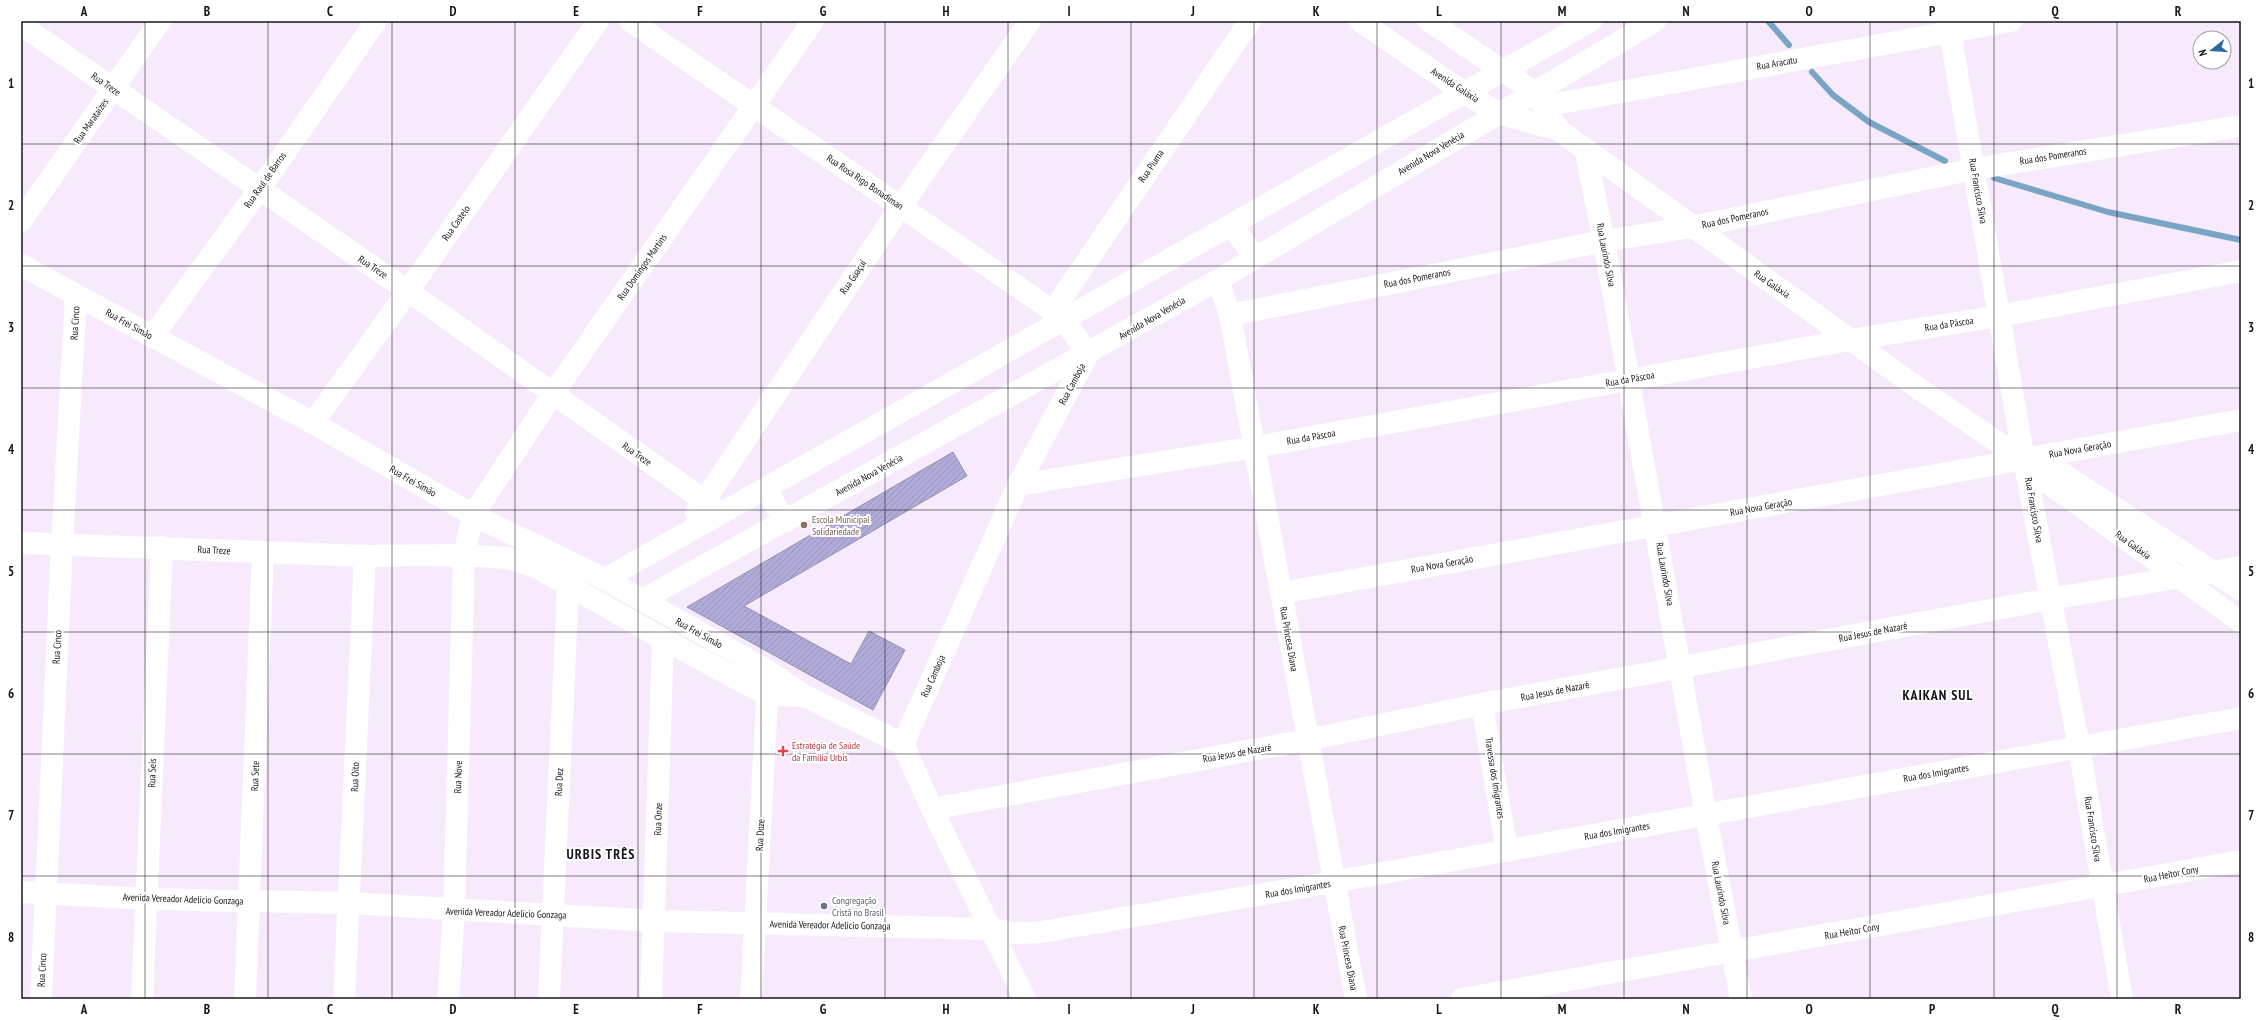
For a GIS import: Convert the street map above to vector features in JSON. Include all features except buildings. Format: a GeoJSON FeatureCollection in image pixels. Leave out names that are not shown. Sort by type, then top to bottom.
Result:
{"type":"FeatureCollection","features":[{"type":"Feature","properties":{"kind":"street","name":"Rua Marataízes"},"geometry":{"type":"LineString","coordinates":[[21,221],[160,21]]}},
{"type":"Feature","properties":{"kind":"street","name":"Rua Raul de Barros"},"geometry":{"type":"LineString","coordinates":[[152,337],[259,190],[376,21]]}},
{"type":"Feature","properties":{"kind":"street","name":"Rua Castelo"},"geometry":{"type":"LineString","coordinates":[[312,423],[408,291],[598,21]]}},
{"type":"Feature","properties":{"kind":"street","name":"Rua Rosa Rigo Bonadiman"},"geometry":{"type":"LineString","coordinates":[[630,21],[1058,315],[1088,354]]}},
{"type":"Feature","properties":{"kind":"street","name":"Rua Domingos Martins"},"geometry":{"type":"LineString","coordinates":[[473,515],[553,394],[813,21]]}},
{"type":"Feature","properties":{"kind":"street","name":"Rua Guaçuí"},"geometry":{"type":"LineString","coordinates":[[681,536],[901,206],[1030,21]]}},
{"type":"Feature","properties":{"kind":"street","name":"Rua Piuma"},"geometry":{"type":"LineString","coordinates":[[1058,315],[1250,21]]}},
{"type":"Feature","properties":{"kind":"street","name":"Avenida Galáxia"},"geometry":{"type":"LineString","coordinates":[[1360,21],[1498,113],[1559,130]]}},
{"type":"Feature","properties":{"kind":"street"},"geometry":{"type":"LineString","coordinates":[[1429,21],[1539,99]]}},
{"type":"Feature","properties":{"kind":"street","name":"Avenida Nova Venécia"},"geometry":{"type":"LineString","coordinates":[[642,600],[1088,354],[1218,280],[1498,113],[1539,99],[1655,21]]}},
{"type":"Feature","properties":{"kind":"street","name":"Rua Aracatu"},"geometry":{"type":"LineString","coordinates":[[1539,99],[1949,26],[2011,21]]}},
{"type":"Feature","properties":{"kind":"street"},"geometry":{"type":"LineString","coordinates":[[605,580],[766,488],[1058,315],[1231,225],[1502,72],[1581,23]]}},
{"type":"Feature","properties":{"kind":"street","name":"Rua Treze"},"geometry":{"type":"LineString","coordinates":[[21,25],[408,291],[722,513]]}},
{"type":"Feature","properties":{"kind":"street","name":"Rua Francisco Silva"},"geometry":{"type":"LineString","coordinates":[[1949,26],[2000,316],[2029,461],[2050,599],[2079,747],[2122,999]]}},
{"type":"Feature","properties":{"kind":"street","name":"Rua Galáxia"},"geometry":{"type":"LineString","coordinates":[[1539,99],[1559,130],[1850,340],[2029,461],[2216,572],[2241,590]]}},
{"type":"Feature","properties":{"kind":"street","name":"Rua dos Pomeranos"},"geometry":{"type":"LineString","coordinates":[[1230,315],[1604,241],[1692,227],[1974,169],[2241,126]]}},
{"type":"Feature","properties":{"kind":"street","name":"Rua Laurindo Silva"},"geometry":{"type":"LineString","coordinates":[[1585,149],[1604,241],[1656,526],[1706,815],[1741,999]]}},
{"type":"Feature","properties":{"kind":"street"},"geometry":{"type":"LineString","coordinates":[[1231,225],[1255,257]]}},
{"type":"Feature","properties":{"kind":"street","name":"Rua Frei Simão"},"geometry":{"type":"LineString","coordinates":[[21,265],[312,423],[473,515],[580,567],[642,600],[768,671],[805,696],[903,744]]}},
{"type":"Feature","properties":{"kind":"street","name":"Rua da Páscoa"},"geometry":{"type":"LineString","coordinates":[[1018,485],[1255,447],[1850,340],[2000,316],[2241,271]]}},
{"type":"Feature","properties":{"kind":"street","name":"Rua Princesa Diana"},"geometry":{"type":"LineString","coordinates":[[1218,280],[1230,315],[1333,882],[1356,999]]}},
{"type":"Feature","properties":{"kind":"street","name":"Rua Cinco"},"geometry":{"type":"LineString","coordinates":[[40,999],[62,544],[76,295]]}},
{"type":"Feature","properties":{"kind":"street","name":"Rua Camboja"},"geometry":{"type":"LineString","coordinates":[[903,744],[1018,485],[1088,354]]}},
{"type":"Feature","properties":{"kind":"street","name":"Rua Nova Geração"},"geometry":{"type":"LineString","coordinates":[[1281,593],[2029,461],[2241,420]]}},
{"type":"Feature","properties":{"kind":"street","name":"Rua Galáxia"},"geometry":{"type":"LineString","coordinates":[[2029,461],[2178,578],[2241,622]]}},
{"type":"Feature","properties":{"kind":"street"},"geometry":{"type":"LineString","coordinates":[[766,488],[785,522]]}},
{"type":"Feature","properties":{"kind":"street","name":"Rua Nove"},"geometry":{"type":"LineString","coordinates":[[448,999],[454,911],[464,555],[473,515]]}},
{"type":"Feature","properties":{"kind":"street","name":"Rua Treze"},"geometry":{"type":"LineString","coordinates":[[21,543],[162,547],[365,556],[464,555],[508,558],[536,567],[568,586]]}},
{"type":"Feature","properties":{"kind":"street","name":"Rua Seis"},"geometry":{"type":"LineString","coordinates":[[142,999],[162,547]]}},
{"type":"Feature","properties":{"kind":"street","name":"Rua Sete"},"geometry":{"type":"LineString","coordinates":[[245,999],[264,552]]}},
{"type":"Feature","properties":{"kind":"street","name":"Rua Oito"},"geometry":{"type":"LineString","coordinates":[[344,999],[350,904],[365,556]]}},
{"type":"Feature","properties":{"kind":"street","name":"Rua Dez"},"geometry":{"type":"LineString","coordinates":[[549,999],[568,586],[580,567]]}},
{"type":"Feature","properties":{"kind":"street","name":"Rua Jesus de Nazaré"},"geometry":{"type":"LineString","coordinates":[[932,809],[1308,740],[1482,704],[1681,667],[2050,599],[2241,567]]}},
{"type":"Feature","properties":{"kind":"street","name":"Rua Frei Simão"},"geometry":{"type":"LineString","coordinates":[[568,586],[663,640],[767,695],[805,696]]}},
{"type":"Feature","properties":{"kind":"street","name":"Rua Onze"},"geometry":{"type":"LineString","coordinates":[[652,999],[663,640]]}},
{"type":"Feature","properties":{"kind":"street","name":"Rua Doze"},"geometry":{"type":"LineString","coordinates":[[751,999],[768,671]]}},
{"type":"Feature","properties":{"kind":"street","name":"Travessa dos Imigrantes"},"geometry":{"type":"LineString","coordinates":[[1482,704],[1507,851]]}},
{"type":"Feature","properties":{"kind":"street","name":"Rua dos Imigrantes"},"geometry":{"type":"LineString","coordinates":[[992,929],[1013,932],[1042,932],[1507,851],[2241,718]]}},
{"type":"Feature","properties":{"kind":"street"},"geometry":{"type":"LineString","coordinates":[[903,744],[932,809],[1025,999]]}},
{"type":"Feature","properties":{"kind":"street","name":"Rua Heitor Cony"},"geometry":{"type":"LineString","coordinates":[[1462,999],[2102,887],[2241,861]]}},
{"type":"Feature","properties":{"kind":"street","name":"Avenida Vereador Adelicio Gonzaga"},"geometry":{"type":"LineString","coordinates":[[21,892],[250,902],[350,904],[454,911],[553,914],[755,924],[992,929]]}},
{"type":"Feature","properties":{"kind":"waterway"},"geometry":{"type":"LineString","coordinates":[[1768,21],[1789,45]]}},
{"type":"Feature","properties":{"kind":"waterway"},"geometry":{"type":"LineString","coordinates":[[1812,72],[1833,95],[1869,122],[1945,161]]}},
{"type":"Feature","properties":{"kind":"waterway"},"geometry":{"type":"LineString","coordinates":[[1994,178],[2108,212],[2241,240]]}},
{"type":"Feature","properties":{"kind":"place","name":"Escola Municipal Solidariedade"},"geometry":{"type":"Point","coordinates":[804,525]}},
{"type":"Feature","properties":{"kind":"place","name":"Estratégia de Saúde da Família Urbis"},"geometry":{"type":"Point","coordinates":[783,751]}},
{"type":"Feature","properties":{"kind":"place","name":"Congregação Cristã no Brasil"},"geometry":{"type":"Point","coordinates":[824,906]}},
{"type":"Feature","properties":{"kind":"district","name":"KAIKAN SUL"},"geometry":{"type":"Point","coordinates":[1938,695]}},
{"type":"Feature","properties":{"kind":"district","name":"URBIS TRÊS"},"geometry":{"type":"Point","coordinates":[601,854]}}]}
